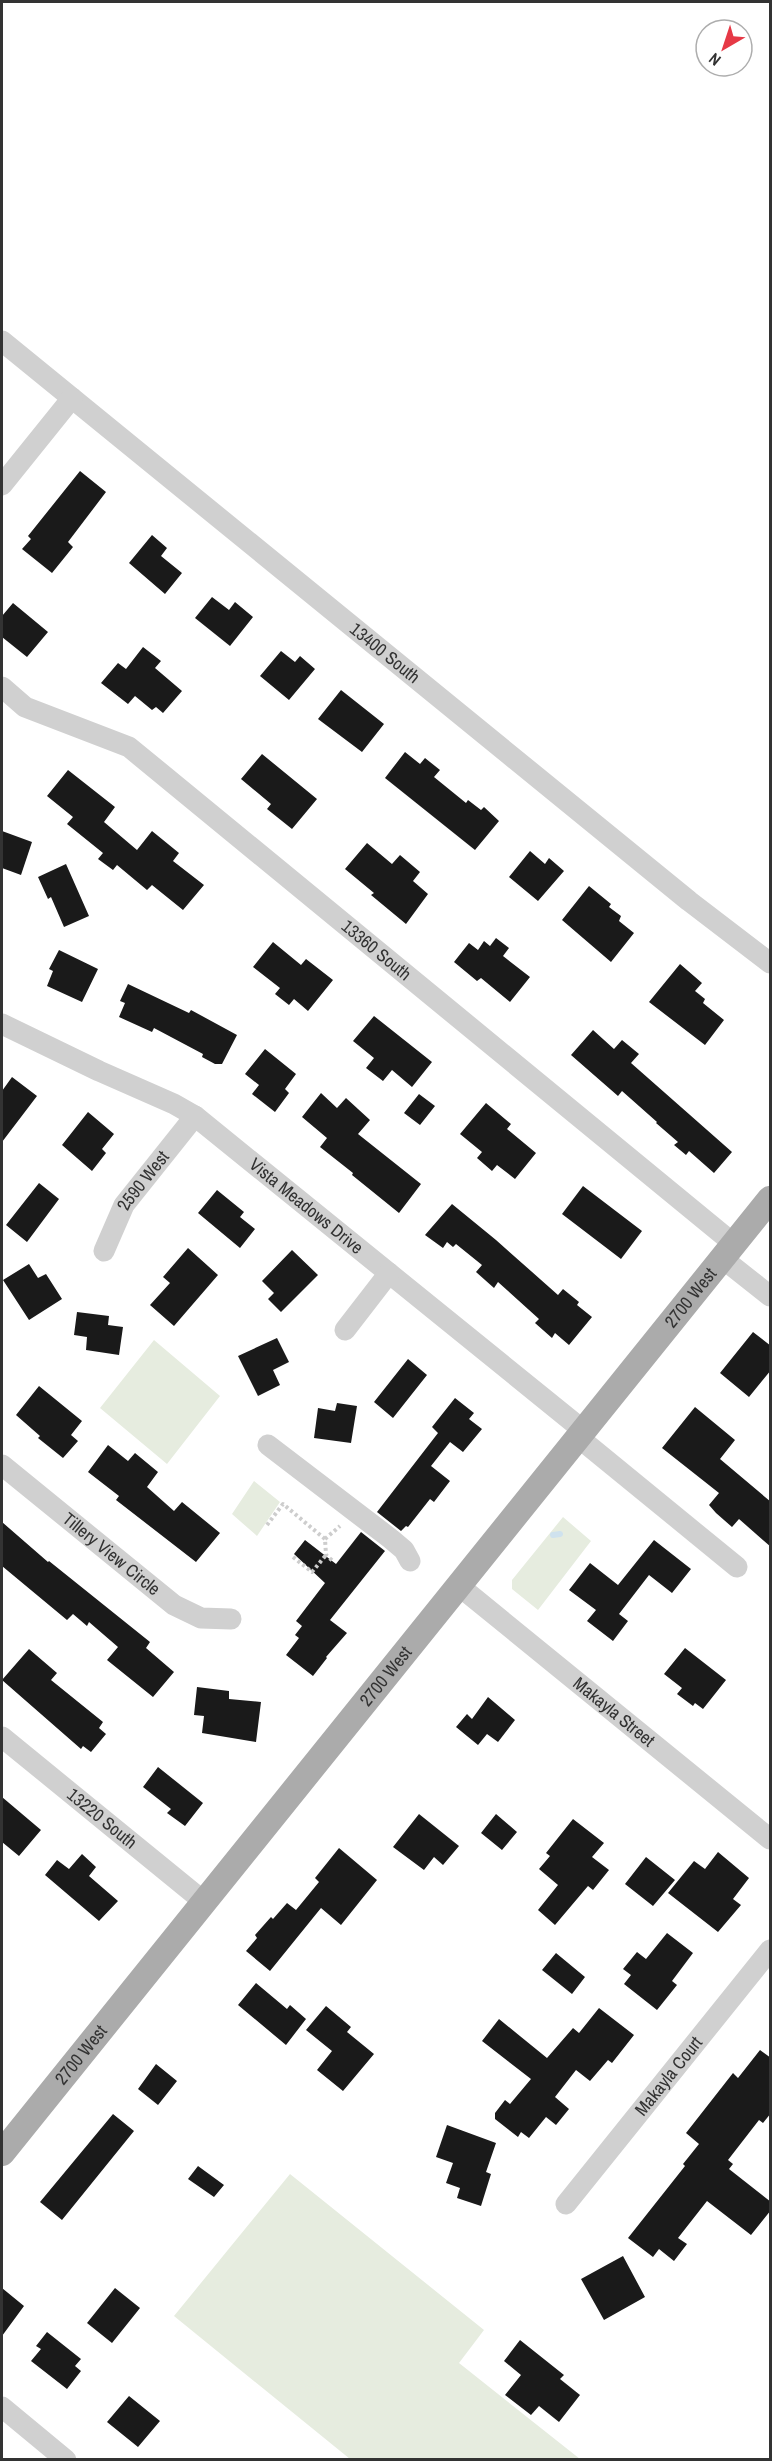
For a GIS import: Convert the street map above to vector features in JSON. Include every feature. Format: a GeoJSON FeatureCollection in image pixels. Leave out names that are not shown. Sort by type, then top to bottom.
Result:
{"type":"FeatureCollection","features":[{"type":"Feature","properties":{"kind":"main road","name":"2700 West"},"geometry":{"type":"LineString","coordinates":[[2,2153],[771,1199]]}},
{"type":"Feature","properties":{"kind":"street","name":"13400 South"},"geometry":{"type":"LineString","coordinates":[[2,341],[680,894],[771,963]]}},
{"type":"Feature","properties":{"kind":"street"},"geometry":{"type":"LineString","coordinates":[[2,485],[72,398]]}},
{"type":"Feature","properties":{"kind":"street","name":"13360 South"},"geometry":{"type":"LineString","coordinates":[[2,687],[25,706],[129,747],[728,1251],[771,1296]]}},
{"type":"Feature","properties":{"kind":"street","name":"Vista Meadows Drive"},"geometry":{"type":"LineString","coordinates":[[2,1023],[99,1071],[166,1100],[195,1116],[389,1273],[737,1567]]}},
{"type":"Feature","properties":{"kind":"street","name":"2590 West"},"geometry":{"type":"LineString","coordinates":[[104,1251],[124,1205],[195,1116]]}},
{"type":"Feature","properties":{"kind":"street"},"geometry":{"type":"LineString","coordinates":[[345,1330],[389,1273]]}},
{"type":"Feature","properties":{"kind":"street"},"geometry":{"type":"LineString","coordinates":[[268,1445],[405,1550],[410,1561]]}},
{"type":"Feature","properties":{"kind":"street","name":"Tillery View Circle"},"geometry":{"type":"LineString","coordinates":[[2,1465],[174,1605],[201,1618],[231,1619]]}},
{"type":"Feature","properties":{"kind":"street","name":"Makayla Street"},"geometry":{"type":"LineString","coordinates":[[458,1585],[771,1839]]}},
{"type":"Feature","properties":{"kind":"street","name":"13220 South"},"geometry":{"type":"LineString","coordinates":[[2,1737],[203,1901]]}},
{"type":"Feature","properties":{"kind":"street","name":"Makayla Court"},"geometry":{"type":"LineString","coordinates":[[566,2204],[771,1950]]}},
{"type":"Feature","properties":{"kind":"street"},"geometry":{"type":"LineString","coordinates":[[2,2407],[66,2460]]}},
{"type":"Feature","properties":{"kind":"path"},"geometry":{"type":"LineString","coordinates":[[267,1525],[283,1504],[325,1539],[326,1555],[312,1572],[293,1557]]}},
{"type":"Feature","properties":{"kind":"path"},"geometry":{"type":"LineString","coordinates":[[325,1539],[339,1526],[350,1528]]}},
{"type":"Feature","properties":{"kind":"path"},"geometry":{"type":"LineString","coordinates":[[326,1555],[334,1562]]}},
{"type":"Feature","properties":{"kind":"shaded area"},"geometry":{"type":"Polygon","coordinates":[[[154,1340],[220,1396],[167,1464],[100,1408],[154,1340]]]}},
{"type":"Feature","properties":{"kind":"shaded area"},"geometry":{"type":"Polygon","coordinates":[[[254,1481],[280,1502],[257,1536],[232,1514],[254,1481]]]}},
{"type":"Feature","properties":{"kind":"shaded area"},"geometry":{"type":"Polygon","coordinates":[[[563,1517],[591,1541],[538,1610],[512,1589],[512,1580],[563,1517]]]}},
{"type":"Feature","properties":{"kind":"shaded area"},"geometry":{"type":"Polygon","coordinates":[[[290,2174],[484,2330],[459,2363],[580,2459],[350,2459],[174,2316],[290,2174]]]}},
{"type":"Feature","properties":{"kind":"building"},"geometry":{"type":"Polygon","coordinates":[[[80,471],[106,492],[68,542],[73,547],[52,573],[22,549],[31,539],[28,536],[80,471]]]}},
{"type":"Feature","properties":{"kind":"building"},"geometry":{"type":"Polygon","coordinates":[[[152,535],[167,548],[161,556],[182,573],[165,594],[129,563],[152,535]]]}},
{"type":"Feature","properties":{"kind":"building"},"geometry":{"type":"Polygon","coordinates":[[[212,597],[229,610],[235,602],[253,617],[230,646],[195,618],[212,597]]]}},
{"type":"Feature","properties":{"kind":"building"},"geometry":{"type":"Polygon","coordinates":[[[13,603],[48,632],[27,657],[2,637],[2,616],[13,603]]]}},
{"type":"Feature","properties":{"kind":"building"},"geometry":{"type":"Polygon","coordinates":[[[143,647],[161,661],[155,668],[182,691],[163,713],[156,707],[152,710],[135,696],[128,704],[101,683],[118,663],[126,669],[143,647]]]}},
{"type":"Feature","properties":{"kind":"building"},"geometry":{"type":"Polygon","coordinates":[[[281,651],[295,662],[300,656],[315,669],[289,700],[260,676],[281,651]]]}},
{"type":"Feature","properties":{"kind":"building"},"geometry":{"type":"Polygon","coordinates":[[[341,690],[384,724],[362,752],[318,719],[341,690]]]}},
{"type":"Feature","properties":{"kind":"building"},"geometry":{"type":"Polygon","coordinates":[[[405,752],[420,764],[425,758],[440,770],[434,777],[466,803],[468,800],[481,810],[484,807],[499,821],[475,850],[385,778],[405,752]]]}},
{"type":"Feature","properties":{"kind":"building"},"geometry":{"type":"Polygon","coordinates":[[[262,754],[317,799],[292,829],[267,809],[271,804],[241,779],[262,754]]]}},
{"type":"Feature","properties":{"kind":"building"},"geometry":{"type":"Polygon","coordinates":[[[68,770],[115,807],[104,822],[137,850],[152,831],[179,853],[173,861],[204,885],[183,910],[152,885],[147,890],[117,865],[113,870],[98,859],[103,853],[67,824],[73,817],[47,796],[68,770]]]}},
{"type":"Feature","properties":{"kind":"building"},"geometry":{"type":"Polygon","coordinates":[[[2,831],[32,842],[21,875],[2,868],[2,831]]]}},
{"type":"Feature","properties":{"kind":"building"},"geometry":{"type":"Polygon","coordinates":[[[367,843],[392,864],[400,855],[420,872],[413,881],[428,894],[406,924],[371,895],[374,893],[345,869],[367,843]]]}},
{"type":"Feature","properties":{"kind":"building"},"geometry":{"type":"Polygon","coordinates":[[[530,851],[545,864],[549,858],[564,871],[538,901],[509,877],[530,851]]]}},
{"type":"Feature","properties":{"kind":"building"},"geometry":{"type":"Polygon","coordinates":[[[66,864],[89,916],[64,927],[51,897],[48,899],[38,877],[66,864]]]}},
{"type":"Feature","properties":{"kind":"building"},"geometry":{"type":"Polygon","coordinates":[[[589,886],[611,904],[609,907],[621,916],[619,921],[634,933],[611,962],[562,920],[589,886]]]}},
{"type":"Feature","properties":{"kind":"building"},"geometry":{"type":"Polygon","coordinates":[[[496,938],[509,948],[503,956],[530,977],[510,1002],[481,978],[477,981],[454,962],[469,943],[478,950],[484,941],[490,946],[496,938]]]}},
{"type":"Feature","properties":{"kind":"building"},"geometry":{"type":"Polygon","coordinates":[[[273,942],[301,965],[306,959],[333,980],[308,1011],[294,999],[289,1005],[275,994],[280,988],[253,967],[273,942]]]}},
{"type":"Feature","properties":{"kind":"building"},"geometry":{"type":"Polygon","coordinates":[[[59,950],[98,969],[82,1002],[47,986],[53,971],[49,969],[59,950]]]}},
{"type":"Feature","properties":{"kind":"building"},"geometry":{"type":"Polygon","coordinates":[[[680,964],[702,983],[695,991],[705,999],[703,1003],[724,1020],[705,1045],[649,1002],[680,964]]]}},
{"type":"Feature","properties":{"kind":"building"},"geometry":{"type":"Polygon","coordinates":[[[128,984],[189,1013],[191,1010],[237,1035],[222,1064],[215,1064],[202,1057],[203,1054],[154,1028],[152,1032],[119,1017],[125,1003],[120,1001],[128,984]]]}},
{"type":"Feature","properties":{"kind":"building"},"geometry":{"type":"Polygon","coordinates":[[[374,1016],[432,1062],[412,1087],[392,1070],[383,1081],[366,1068],[374,1058],[353,1041],[374,1016]]]}},
{"type":"Feature","properties":{"kind":"building"},"geometry":{"type":"Polygon","coordinates":[[[593,1030],[614,1049],[622,1040],[639,1054],[631,1063],[732,1152],[714,1173],[689,1151],[686,1155],[674,1145],[678,1142],[622,1091],[618,1096],[571,1055],[593,1030]]]}},
{"type":"Feature","properties":{"kind":"building"},"geometry":{"type":"Polygon","coordinates":[[[265,1049],[296,1074],[285,1089],[289,1093],[275,1112],[252,1094],[259,1085],[245,1074],[265,1049]]]}},
{"type":"Feature","properties":{"kind":"building"},"geometry":{"type":"Polygon","coordinates":[[[12,1077],[37,1096],[2,1142],[2,1091],[12,1077]]]}},
{"type":"Feature","properties":{"kind":"building"},"geometry":{"type":"Polygon","coordinates":[[[321,1093],[337,1108],[346,1098],[370,1120],[358,1134],[421,1184],[399,1213],[320,1147],[327,1138],[302,1117],[321,1093]]]}},
{"type":"Feature","properties":{"kind":"building"},"geometry":{"type":"Polygon","coordinates":[[[419,1094],[435,1106],[420,1125],[404,1113],[419,1094]]]}},
{"type":"Feature","properties":{"kind":"building"},"geometry":{"type":"Polygon","coordinates":[[[486,1103],[511,1124],[507,1129],[536,1153],[515,1179],[497,1165],[492,1171],[477,1158],[482,1152],[460,1134],[486,1103]]]}},
{"type":"Feature","properties":{"kind":"building"},"geometry":{"type":"Polygon","coordinates":[[[88,1112],[114,1134],[102,1149],[106,1153],[92,1171],[62,1145],[88,1112]]]}},
{"type":"Feature","properties":{"kind":"building"},"geometry":{"type":"Polygon","coordinates":[[[39,1183],[59,1199],[27,1242],[6,1225],[39,1183]]]}},
{"type":"Feature","properties":{"kind":"building"},"geometry":{"type":"Polygon","coordinates":[[[583,1186],[642,1231],[621,1259],[562,1214],[583,1186]]]}},
{"type":"Feature","properties":{"kind":"building"},"geometry":{"type":"Polygon","coordinates":[[[217,1190],[244,1212],[240,1217],[255,1229],[240,1248],[198,1213],[217,1190]]]}},
{"type":"Feature","properties":{"kind":"building"},"geometry":{"type":"Polygon","coordinates":[[[452,1204],[558,1295],[563,1289],[592,1317],[569,1345],[555,1333],[552,1338],[535,1323],[539,1319],[498,1282],[494,1288],[476,1272],[482,1265],[456,1244],[453,1247],[447,1242],[443,1248],[425,1235],[452,1204]]]}},
{"type":"Feature","properties":{"kind":"building"},"geometry":{"type":"Polygon","coordinates":[[[188,1248],[218,1275],[174,1326],[150,1305],[170,1283],[163,1277],[188,1248]]]}},
{"type":"Feature","properties":{"kind":"building"},"geometry":{"type":"Polygon","coordinates":[[[292,1250],[318,1275],[281,1312],[268,1299],[274,1293],[262,1281],[292,1250]]]}},
{"type":"Feature","properties":{"kind":"building"},"geometry":{"type":"Polygon","coordinates":[[[29,1264],[38,1278],[46,1274],[62,1299],[29,1320],[3,1280],[29,1264]]]}},
{"type":"Feature","properties":{"kind":"building"},"geometry":{"type":"Polygon","coordinates":[[[77,1312],[109,1316],[108,1325],[123,1327],[119,1355],[86,1350],[87,1337],[74,1335],[77,1312]]]}},
{"type":"Feature","properties":{"kind":"building"},"geometry":{"type":"Polygon","coordinates":[[[753,1332],[771,1346],[771,1370],[749,1397],[720,1373],[753,1332]]]}},
{"type":"Feature","properties":{"kind":"building"},"geometry":{"type":"Polygon","coordinates":[[[277,1338],[289,1362],[273,1370],[280,1385],[258,1396],[238,1356],[277,1338]]]}},
{"type":"Feature","properties":{"kind":"building"},"geometry":{"type":"Polygon","coordinates":[[[408,1359],[427,1375],[393,1418],[374,1402],[408,1359]]]}},
{"type":"Feature","properties":{"kind":"building"},"geometry":{"type":"Polygon","coordinates":[[[39,1386],[82,1421],[71,1435],[78,1441],[63,1458],[38,1438],[40,1436],[16,1415],[39,1386]]]}},
{"type":"Feature","properties":{"kind":"building"},"geometry":{"type":"Polygon","coordinates":[[[455,1398],[474,1413],[469,1419],[482,1429],[463,1452],[450,1442],[431,1466],[450,1481],[434,1502],[430,1499],[408,1527],[406,1526],[401,1531],[377,1512],[438,1433],[432,1427],[455,1398]]]}},
{"type":"Feature","properties":{"kind":"building"},"geometry":{"type":"Polygon","coordinates":[[[337,1403],[357,1406],[351,1443],[314,1438],[318,1408],[335,1411],[337,1403]]]}},
{"type":"Feature","properties":{"kind":"building"},"geometry":{"type":"Polygon","coordinates":[[[695,1407],[735,1440],[720,1459],[771,1502],[771,1547],[739,1519],[732,1527],[716,1513],[709,1505],[719,1493],[662,1448],[695,1407]]]}},
{"type":"Feature","properties":{"kind":"building"},"geometry":{"type":"Polygon","coordinates":[[[108,1445],[128,1461],[135,1453],[158,1472],[147,1487],[174,1511],[182,1502],[220,1533],[196,1562],[116,1500],[119,1496],[88,1472],[108,1445]]]}},
{"type":"Feature","properties":{"kind":"building"},"geometry":{"type":"Polygon","coordinates":[[[2,1522],[48,1562],[150,1642],[146,1648],[174,1672],[153,1697],[107,1660],[118,1647],[89,1622],[87,1626],[73,1614],[67,1620],[2,1566],[2,1522]]]}},
{"type":"Feature","properties":{"kind":"building"},"geometry":{"type":"Polygon","coordinates":[[[361,1532],[385,1551],[330,1620],[347,1633],[313,1676],[286,1655],[299,1638],[295,1635],[302,1626],[296,1621],[325,1583],[294,1554],[305,1540],[336,1564],[361,1532]]]}},
{"type":"Feature","properties":{"kind":"building"},"geometry":{"type":"Polygon","coordinates":[[[654,1540],[691,1569],[672,1593],[649,1575],[619,1614],[628,1621],[613,1641],[587,1621],[596,1610],[569,1590],[590,1563],[618,1585],[654,1540]]]}},
{"type":"Feature","properties":{"kind":"building"},"geometry":{"type":"Polygon","coordinates":[[[685,1648],[726,1680],[703,1709],[695,1703],[693,1706],[677,1694],[682,1688],[664,1674],[685,1648]]]}},
{"type":"Feature","properties":{"kind":"building"},"geometry":{"type":"Polygon","coordinates":[[[29,1649],[57,1673],[51,1680],[103,1722],[99,1728],[106,1734],[91,1752],[83,1746],[81,1749],[2,1680],[29,1649]]]}},
{"type":"Feature","properties":{"kind":"building"},"geometry":{"type":"Polygon","coordinates":[[[197,1687],[229,1691],[229,1699],[261,1702],[256,1742],[202,1733],[204,1716],[194,1715],[197,1687]]]}},
{"type":"Feature","properties":{"kind":"building"},"geometry":{"type":"Polygon","coordinates":[[[488,1697],[515,1720],[498,1742],[487,1734],[478,1745],[456,1727],[467,1714],[472,1719],[488,1697]]]}},
{"type":"Feature","properties":{"kind":"building"},"geometry":{"type":"Polygon","coordinates":[[[158,1767],[203,1803],[185,1826],[167,1813],[171,1809],[143,1787],[158,1767]]]}},
{"type":"Feature","properties":{"kind":"building"},"geometry":{"type":"Polygon","coordinates":[[[2,1797],[41,1830],[19,1856],[2,1842],[2,1797]]]}},
{"type":"Feature","properties":{"kind":"building"},"geometry":{"type":"Polygon","coordinates":[[[419,1814],[459,1846],[443,1865],[434,1857],[424,1870],[393,1847],[419,1814]]]}},
{"type":"Feature","properties":{"kind":"building"},"geometry":{"type":"Polygon","coordinates":[[[496,1814],[517,1832],[502,1850],[481,1833],[496,1814]]]}},
{"type":"Feature","properties":{"kind":"building"},"geometry":{"type":"Polygon","coordinates":[[[573,1819],[604,1843],[592,1857],[609,1870],[593,1890],[588,1886],[555,1925],[538,1910],[558,1885],[539,1869],[550,1856],[546,1853],[573,1819]]]}},
{"type":"Feature","properties":{"kind":"building"},"geometry":{"type":"Polygon","coordinates":[[[339,1848],[377,1880],[341,1925],[321,1908],[270,1971],[246,1951],[257,1938],[255,1935],[287,1903],[296,1910],[319,1882],[315,1878],[339,1848]]]}},
{"type":"Feature","properties":{"kind":"building"},"geometry":{"type":"Polygon","coordinates":[[[718,1852],[749,1878],[733,1899],[741,1905],[718,1932],[668,1893],[694,1861],[705,1869],[718,1852]]]}},
{"type":"Feature","properties":{"kind":"building"},"geometry":{"type":"Polygon","coordinates":[[[82,1854],[96,1867],[89,1876],[118,1901],[99,1921],[45,1875],[57,1860],[69,1869],[82,1854]]]}},
{"type":"Feature","properties":{"kind":"building"},"geometry":{"type":"Polygon","coordinates":[[[646,1857],[675,1880],[653,1906],[625,1884],[646,1857]]]}},
{"type":"Feature","properties":{"kind":"building"},"geometry":{"type":"Polygon","coordinates":[[[667,1933],[693,1953],[672,1981],[677,1985],[657,2010],[624,1984],[631,1975],[623,1969],[637,1952],[646,1959],[667,1933]]]}},
{"type":"Feature","properties":{"kind":"building"},"geometry":{"type":"Polygon","coordinates":[[[556,1953],[585,1977],[572,1994],[542,1970],[556,1953]]]}},
{"type":"Feature","properties":{"kind":"building"},"geometry":{"type":"Polygon","coordinates":[[[256,1983],[287,2009],[290,2005],[306,2019],[286,2045],[238,2005],[256,1983]]]}},
{"type":"Feature","properties":{"kind":"building"},"geometry":{"type":"Polygon","coordinates":[[[326,2006],[351,2027],[347,2032],[374,2054],[343,2091],[317,2070],[332,2051],[306,2030],[326,2006]]]}},
{"type":"Feature","properties":{"kind":"building"},"geometry":{"type":"Polygon","coordinates":[[[599,2008],[634,2035],[612,2063],[608,2060],[590,2081],[576,2070],[555,2097],[569,2109],[556,2125],[546,2117],[529,2138],[521,2132],[518,2137],[495,2119],[495,2113],[505,2100],[510,2104],[531,2079],[482,2041],[499,2019],[547,2058],[573,2028],[579,2033],[599,2008]]]}},
{"type":"Feature","properties":{"kind":"building"},"geometry":{"type":"Polygon","coordinates":[[[760,2050],[771,2058],[771,2113],[763,2123],[759,2120],[728,2160],[733,2164],[729,2169],[771,2202],[771,2210],[751,2235],[707,2201],[678,2238],[687,2244],[674,2261],[659,2249],[653,2257],[628,2238],[685,2166],[683,2164],[699,2144],[686,2133],[733,2073],[738,2078],[760,2050]]]}},
{"type":"Feature","properties":{"kind":"building"},"geometry":{"type":"Polygon","coordinates":[[[156,2064],[177,2081],[158,2105],[138,2089],[156,2064]]]}},
{"type":"Feature","properties":{"kind":"building"},"geometry":{"type":"Polygon","coordinates":[[[113,2114],[134,2131],[62,2220],[40,2202],[113,2114]]]}},
{"type":"Feature","properties":{"kind":"building"},"geometry":{"type":"Polygon","coordinates":[[[447,2125],[496,2143],[486,2172],[491,2174],[481,2206],[457,2198],[460,2188],[446,2183],[453,2163],[436,2157],[447,2125]]]}},
{"type":"Feature","properties":{"kind":"building"},"geometry":{"type":"Polygon","coordinates":[[[198,2166],[224,2185],[214,2197],[188,2179],[198,2166]]]}},
{"type":"Feature","properties":{"kind":"building"},"geometry":{"type":"Polygon","coordinates":[[[623,2256],[645,2297],[604,2320],[581,2279],[623,2256]]]}},
{"type":"Feature","properties":{"kind":"building"},"geometry":{"type":"Polygon","coordinates":[[[2,2288],[24,2306],[2,2336],[2,2288]]]}},
{"type":"Feature","properties":{"kind":"building"},"geometry":{"type":"Polygon","coordinates":[[[115,2288],[140,2308],[112,2343],[87,2323],[115,2288]]]}},
{"type":"Feature","properties":{"kind":"building"},"geometry":{"type":"Polygon","coordinates":[[[47,2332],[81,2359],[75,2366],[81,2371],[67,2389],[31,2361],[41,2349],[36,2346],[47,2332]]]}},
{"type":"Feature","properties":{"kind":"building"},"geometry":{"type":"Polygon","coordinates":[[[520,2340],[564,2375],[560,2379],[580,2395],[559,2422],[539,2406],[531,2415],[505,2395],[521,2375],[504,2361],[520,2340]]]}},
{"type":"Feature","properties":{"kind":"building"},"geometry":{"type":"Polygon","coordinates":[[[129,2396],[160,2421],[138,2447],[107,2422],[129,2396]]]}},
{"type":"Feature","properties":{"kind":"waterway"},"geometry":{"type":"LineString","coordinates":[[553,1535],[560,1534]]}}]}
